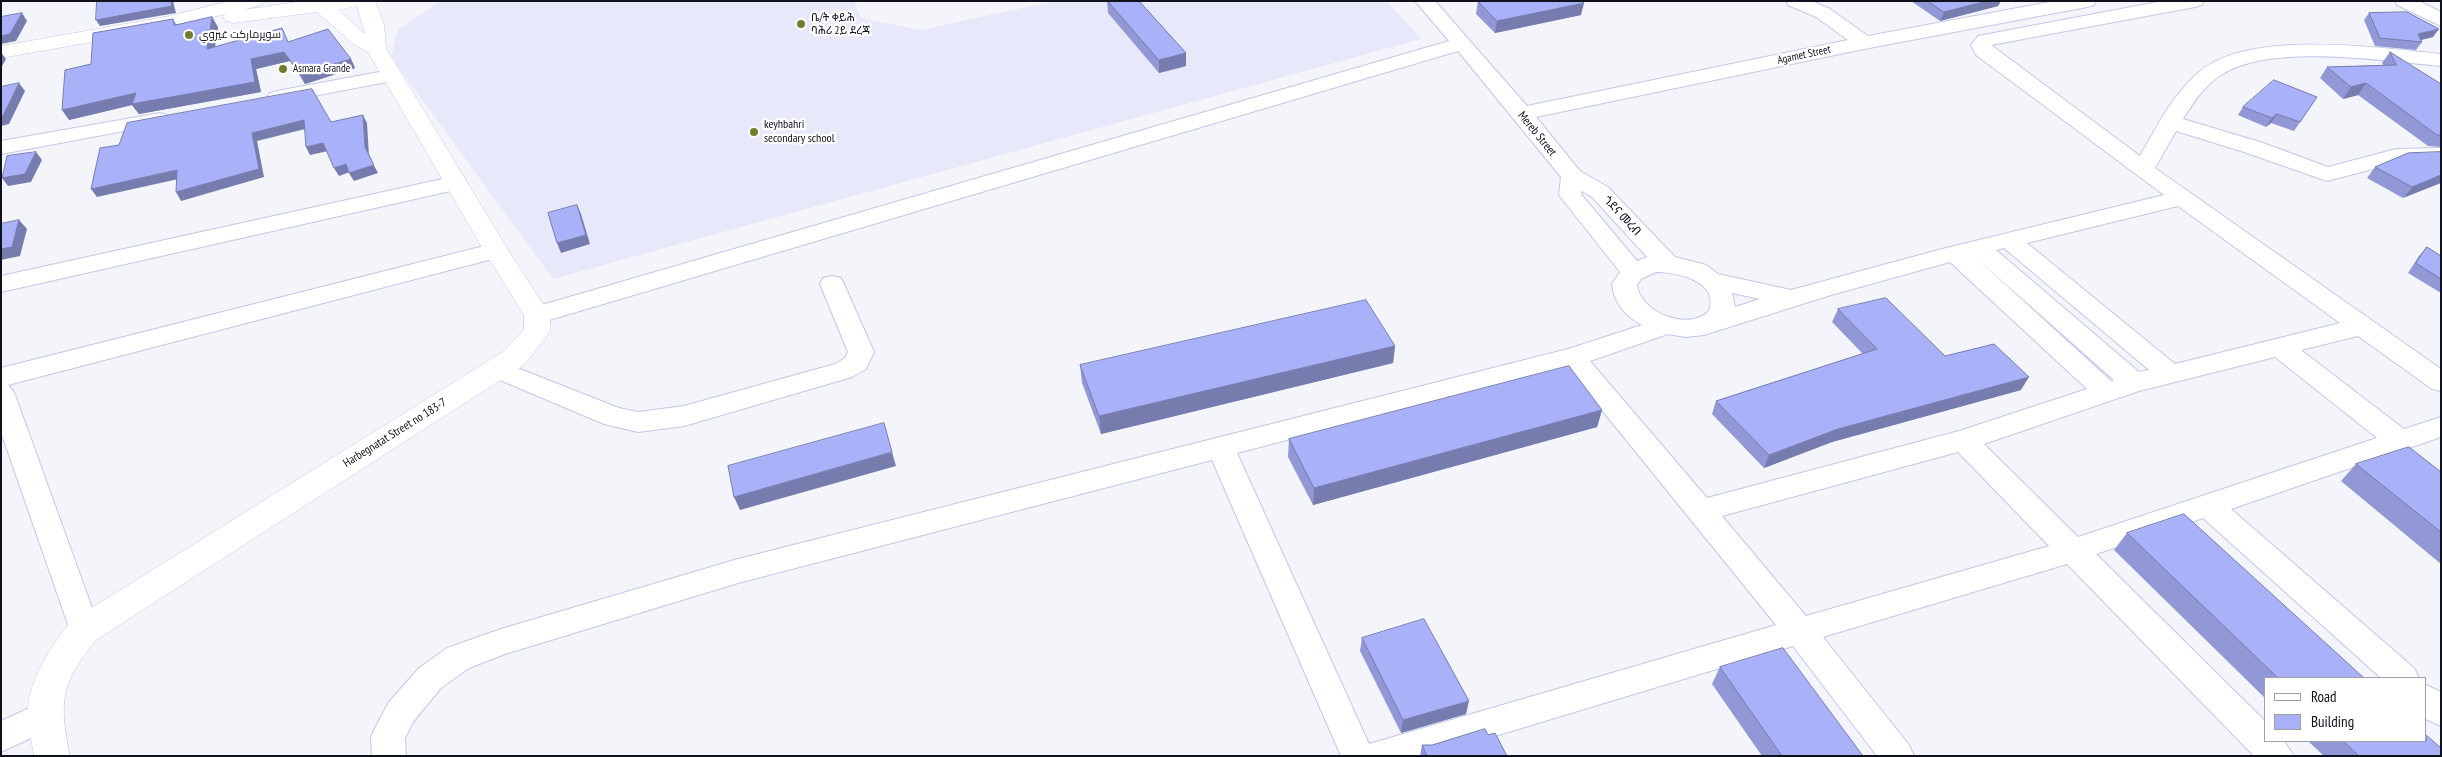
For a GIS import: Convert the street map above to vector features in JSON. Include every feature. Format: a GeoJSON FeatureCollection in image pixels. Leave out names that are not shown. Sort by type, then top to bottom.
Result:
{"type":"FeatureCollection","features":[{"type":"Feature","properties":{"kind":"main road"},"geometry":{"type":"LineString","coordinates":[[211,12],[234,1]]}},
{"type":"Feature","properties":{"kind":"main road"},"geometry":{"type":"LineString","coordinates":[[171,22],[253,1]]}},
{"type":"Feature","properties":{"kind":"main road"},"geometry":{"type":"LineString","coordinates":[[1,52],[171,22],[352,1]]}},
{"type":"Feature","properties":{"kind":"main road"},"geometry":{"type":"LineString","coordinates":[[365,1],[371,11],[377,35],[376,48],[390,76],[537,315]]}},
{"type":"Feature","properties":{"kind":"main road"},"geometry":{"type":"LineString","coordinates":[[313,5],[360,40],[376,48]]}},
{"type":"Feature","properties":{"kind":"main road","name":"Harbegnatat Street no 183-7"},"geometry":{"type":"LineString","coordinates":[[52,756],[45,716],[49,687],[66,652],[84,630],[111,611],[514,358],[537,332],[537,315]]}},
{"type":"Feature","properties":{"kind":"street","name":"Mereb Street"},"geometry":{"type":"LineString","coordinates":[[1424,1],[1572,176]]}},
{"type":"Feature","properties":{"kind":"street"},"geometry":{"type":"LineString","coordinates":[[1795,1],[1824,13],[1864,43]]}},
{"type":"Feature","properties":{"kind":"street","name":"Agamet Street"},"geometry":{"type":"LineString","coordinates":[[1521,114],[1864,43],[2030,6],[2087,1]]}},
{"type":"Feature","properties":{"kind":"street"},"geometry":{"type":"LineString","coordinates":[[2195,1],[1985,40],[1980,45],[1983,51],[2143,170],[2441,382]]}},
{"type":"Feature","properties":{"kind":"street"},"geometry":{"type":"LineString","coordinates":[[2404,1],[2441,20]]}},
{"type":"Feature","properties":{"kind":"street"},"geometry":{"type":"LineString","coordinates":[[537,315],[1462,44]]}},
{"type":"Feature","properties":{"kind":"street"},"geometry":{"type":"LineString","coordinates":[[2143,170],[2196,86],[2216,69],[2242,60],[2286,52],[2386,55],[2441,60]]}},
{"type":"Feature","properties":{"kind":"street"},"geometry":{"type":"LineString","coordinates":[[2386,55],[2421,78]]}},
{"type":"Feature","properties":{"kind":"street"},"geometry":{"type":"LineString","coordinates":[[254,101],[390,76]]}},
{"type":"Feature","properties":{"kind":"street"},"geometry":{"type":"LineString","coordinates":[[1,148],[176,116]]}},
{"type":"Feature","properties":{"kind":"street"},"geometry":{"type":"LineString","coordinates":[[2172,123],[2252,147],[2327,174],[2396,156],[2441,155]]}},
{"type":"Feature","properties":{"kind":"street"},"geometry":{"type":"LineString","coordinates":[[1572,176],[1570,195],[1633,272]]}},
{"type":"Feature","properties":{"kind":"street","name":"ጎደና መረብ"},"geometry":{"type":"LineString","coordinates":[[1572,176],[1600,192],[1667,264]]}},
{"type":"Feature","properties":{"kind":"street"},"geometry":{"type":"LineString","coordinates":[[1,284],[456,183]]}},
{"type":"Feature","properties":{"kind":"street"},"geometry":{"type":"LineString","coordinates":[[1704,326],[1716,320],[1722,311],[1724,300],[1719,290],[1710,280],[1697,272],[1667,264],[1652,264],[1633,272],[1626,281],[1624,290],[1627,300],[1634,309],[1665,326],[1693,328],[1704,326],[1792,298],[1954,254],[2182,198]]}},
{"type":"Feature","properties":{"kind":"street"},"geometry":{"type":"LineString","coordinates":[[1602,234],[1632,227]]}},
{"type":"Feature","properties":{"kind":"street"},"geometry":{"type":"LineString","coordinates":[[2009,240],[2169,373]]}},
{"type":"Feature","properties":{"kind":"street"},"geometry":{"type":"LineString","coordinates":[[1979,248],[2134,383]]}},
{"type":"Feature","properties":{"kind":"street"},"geometry":{"type":"LineString","coordinates":[[1,377],[496,251]]}},
{"type":"Feature","properties":{"kind":"street"},"geometry":{"type":"LineString","coordinates":[[1954,254],[2106,391]]}},
{"type":"Feature","properties":{"kind":"street"},"geometry":{"type":"LineString","coordinates":[[1710,280],[1792,298]]}},
{"type":"Feature","properties":{"kind":"street"},"geometry":{"type":"LineString","coordinates":[[497,369],[614,417],[638,422],[684,416],[843,372],[854,366],[859,361],[861,352],[832,284]]}},
{"type":"Feature","properties":{"kind":"street"},"geometry":{"type":"LineString","coordinates":[[1610,345],[1634,309]]}},
{"type":"Feature","properties":{"kind":"street"},"geometry":{"type":"LineString","coordinates":[[389,756],[388,737],[401,712],[430,678],[458,658],[501,642],[738,571],[1573,357],[1665,326]]}},
{"type":"Feature","properties":{"kind":"street"},"geometry":{"type":"LineString","coordinates":[[1700,511],[1963,440],[2106,391],[2169,373],[2362,326]]}},
{"type":"Feature","properties":{"kind":"street"},"geometry":{"type":"LineString","coordinates":[[2278,346],[2399,440]]}},
{"type":"Feature","properties":{"kind":"street"},"geometry":{"type":"LineString","coordinates":[[1573,357],[1799,630],[1897,756]]}},
{"type":"Feature","properties":{"kind":"street"},"geometry":{"type":"LineString","coordinates":[[1,392],[84,630]]}},
{"type":"Feature","properties":{"kind":"street"},"geometry":{"type":"LineString","coordinates":[[1378,756],[2071,551],[2399,440],[2436,432]]}},
{"type":"Feature","properties":{"kind":"street"},"geometry":{"type":"LineString","coordinates":[[1963,440],[2276,756]]}},
{"type":"Feature","properties":{"kind":"street"},"geometry":{"type":"LineString","coordinates":[[1221,448],[1358,756]]}},
{"type":"Feature","properties":{"kind":"street"},"geometry":{"type":"LineString","coordinates":[[2208,505],[2402,677]]}},
{"type":"Feature","properties":{"kind":"street"},"geometry":{"type":"LineString","coordinates":[[2427,700],[2441,712]]}},
{"type":"Feature","properties":{"kind":"street"},"geometry":{"type":"LineString","coordinates":[[1,737],[45,716]]}},
{"type":"Feature","properties":{"kind":"shaded area"},"geometry":{"type":"Polygon","coordinates":[[[440,1],[854,1],[861,18],[921,30],[1054,1],[1387,1],[1421,39],[553,279],[391,57],[398,30],[440,1]]]}},
{"type":"Feature","properties":{"kind":"building"},"geometry":{"type":"Polygon","coordinates":[[[97,1],[171,1],[172,6],[96,20],[97,1]]]}},
{"type":"Feature","properties":{"kind":"building"},"geometry":{"type":"Polygon","coordinates":[[[1108,1],[1139,1],[1186,53],[1159,60],[1108,1]]]}},
{"type":"Feature","properties":{"kind":"building"},"geometry":{"type":"Polygon","coordinates":[[[1478,1],[1582,1],[1584,3],[1497,21],[1478,1]]]}},
{"type":"Feature","properties":{"kind":"building"},"geometry":{"type":"Polygon","coordinates":[[[1928,1],[1987,1],[1944,12],[1928,1]]]}},
{"type":"Feature","properties":{"kind":"building"},"geometry":{"type":"Polygon","coordinates":[[[2407,12],[2439,29],[2418,34],[2422,42],[2380,38],[2369,13],[2407,12]]]}},
{"type":"Feature","properties":{"kind":"building"},"geometry":{"type":"Polygon","coordinates":[[[22,13],[10,34],[1,36],[1,17],[22,13]]]}},
{"type":"Feature","properties":{"kind":"building"},"geometry":{"type":"Polygon","coordinates":[[[212,17],[207,49],[282,28],[288,42],[328,29],[351,59],[300,74],[284,52],[251,59],[255,82],[132,104],[136,93],[62,110],[65,70],[91,64],[93,33],[173,19],[174,25],[212,17]]]}},
{"type":"Feature","properties":{"kind":"building"},"geometry":{"type":"Polygon","coordinates":[[[2390,52],[2441,84],[2441,135],[2437,135],[2366,83],[2351,87],[2327,67],[2396,65],[2390,52]]]}},
{"type":"Feature","properties":{"kind":"building"},"geometry":{"type":"Polygon","coordinates":[[[2274,80],[2317,97],[2300,122],[2277,114],[2272,118],[2243,107],[2274,80]]]}},
{"type":"Feature","properties":{"kind":"building"},"geometry":{"type":"Polygon","coordinates":[[[19,83],[3,116],[1,117],[1,87],[19,83]]]}},
{"type":"Feature","properties":{"kind":"building"},"geometry":{"type":"Polygon","coordinates":[[[312,89],[331,122],[363,115],[365,147],[374,165],[349,173],[346,164],[334,168],[323,143],[306,147],[304,120],[252,133],[259,169],[176,192],[177,170],[91,189],[100,148],[119,145],[127,123],[312,89]]]}},
{"type":"Feature","properties":{"kind":"building"},"geometry":{"type":"Polygon","coordinates":[[[36,152],[25,174],[2,178],[7,156],[36,152]]]}},
{"type":"Feature","properties":{"kind":"building"},"geometry":{"type":"Polygon","coordinates":[[[2441,152],[2441,175],[2412,187],[2375,167],[2408,153],[2441,152]]]}},
{"type":"Feature","properties":{"kind":"building"},"geometry":{"type":"Polygon","coordinates":[[[577,205],[586,235],[557,243],[548,213],[577,205]]]}},
{"type":"Feature","properties":{"kind":"building"},"geometry":{"type":"Polygon","coordinates":[[[19,220],[12,247],[1,249],[1,224],[19,220]]]}},
{"type":"Feature","properties":{"kind":"building"},"geometry":{"type":"Polygon","coordinates":[[[2427,247],[2441,256],[2441,279],[2416,263],[2427,247]]]}},
{"type":"Feature","properties":{"kind":"building"},"geometry":{"type":"Polygon","coordinates":[[[1886,298],[1945,356],[1994,344],[2029,377],[1838,429],[1769,455],[1716,401],[1877,349],[1838,309],[1886,298]]]}},
{"type":"Feature","properties":{"kind":"building"},"geometry":{"type":"Polygon","coordinates":[[[1366,300],[1395,346],[1099,416],[1080,365],[1366,300]]]}},
{"type":"Feature","properties":{"kind":"building"},"geometry":{"type":"Polygon","coordinates":[[[1569,366],[1602,410],[1314,488],[1289,439],[1569,366]]]}},
{"type":"Feature","properties":{"kind":"building"},"geometry":{"type":"Polygon","coordinates":[[[884,423],[892,452],[734,497],[728,466],[884,423]]]}},
{"type":"Feature","properties":{"kind":"building"},"geometry":{"type":"Polygon","coordinates":[[[2409,447],[2441,472],[2441,532],[2356,464],[2409,447]]]}},
{"type":"Feature","properties":{"kind":"building"},"geometry":{"type":"Polygon","coordinates":[[[2184,514],[2363,677],[2277,677],[2127,533],[2184,514]]]}},
{"type":"Feature","properties":{"kind":"building"},"geometry":{"type":"Polygon","coordinates":[[[1424,619],[1469,701],[1403,720],[1362,638],[1424,619]]]}},
{"type":"Feature","properties":{"kind":"building"},"geometry":{"type":"Polygon","coordinates":[[[1783,648],[1863,756],[1782,756],[1720,667],[1783,648]]]}},
{"type":"Feature","properties":{"kind":"building"},"geometry":{"type":"Polygon","coordinates":[[[1485,729],[1488,735],[1495,733],[1507,756],[1427,756],[1422,745],[1432,745],[1485,729]]]}},
{"type":"Feature","properties":{"kind":"building"},"geometry":{"type":"Polygon","coordinates":[[[2427,736],[2441,748],[2441,756],[2359,756],[2344,742],[2427,742],[2427,736]]]}},
{"type":"Feature","properties":{"kind":"place","name":"ቤ/ት ቀይሕ ባሕሪ 2ይ ደረጃ"},"geometry":{"type":"Point","coordinates":[801,24]}},
{"type":"Feature","properties":{"kind":"place","name":"سوپرمارکت غيروي"},"geometry":{"type":"Point","coordinates":[189,35]}},
{"type":"Feature","properties":{"kind":"place","name":"Asmara Grande"},"geometry":{"type":"Point","coordinates":[283,69]}},
{"type":"Feature","properties":{"kind":"place","name":"keyhbahri secondary school"},"geometry":{"type":"Point","coordinates":[754,132]}}]}
